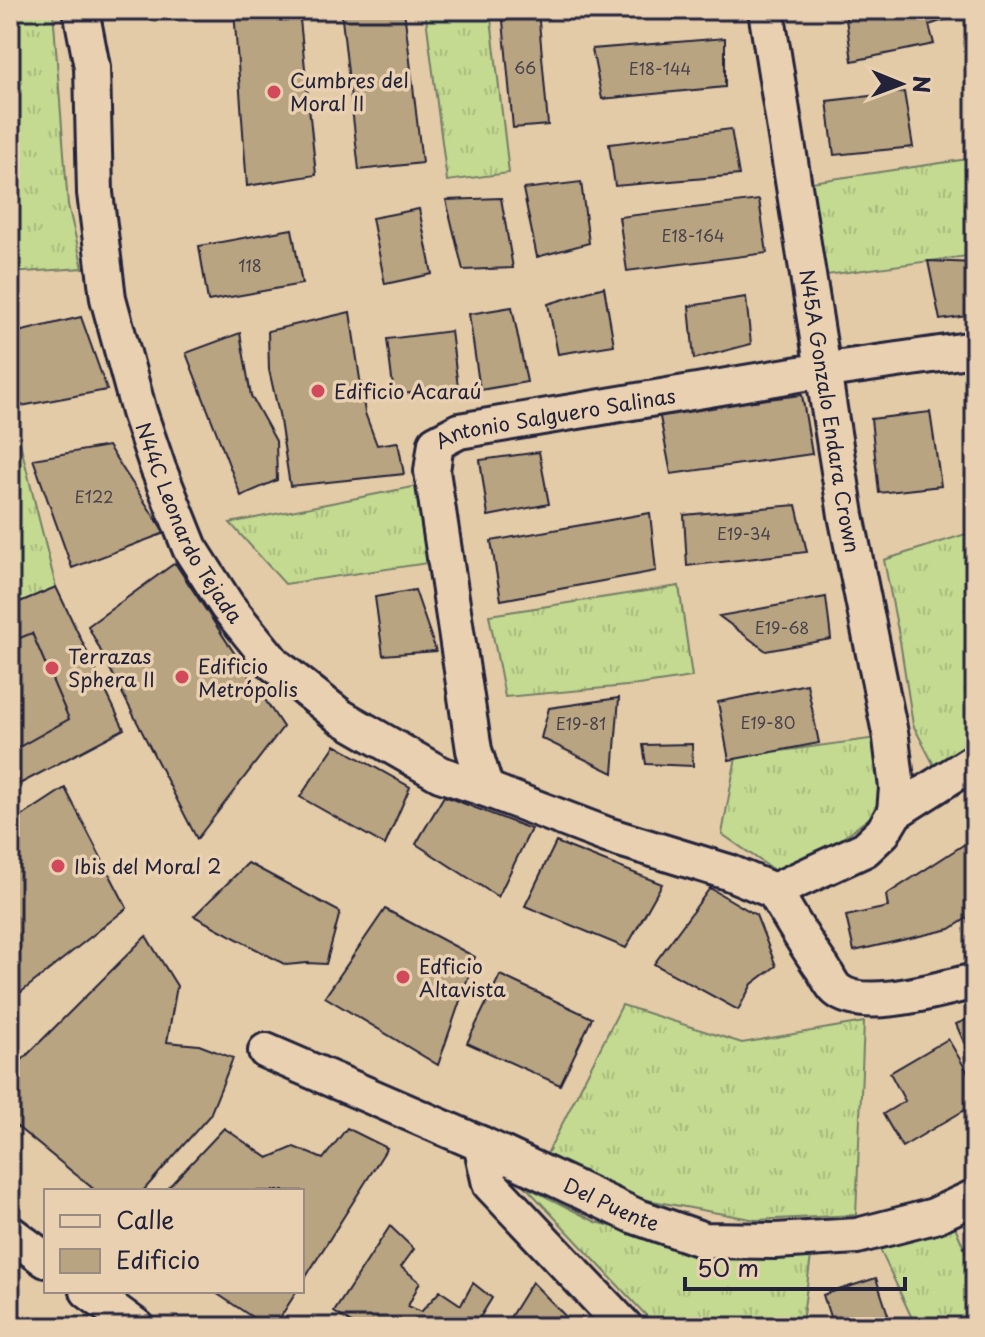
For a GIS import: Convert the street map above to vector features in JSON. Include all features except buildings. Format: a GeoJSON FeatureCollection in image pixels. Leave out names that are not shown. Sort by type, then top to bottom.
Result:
{"type":"FeatureCollection","features":[{"type":"Feature","properties":{"kind":"street","name":"N44C Leonardo Tejada"},"geometry":{"type":"LineString","coordinates":[[81,10],[92,67],[95,193],[108,298],[153,454],[190,548],[227,606],[274,664],[341,717],[440,774],[607,835],[728,872],[774,891]]}},
{"type":"Feature","properties":{"kind":"street","name":"N45A Gonzalo Endara Crown"},"geometry":{"type":"LineString","coordinates":[[766,10],[846,515],[891,738],[897,788],[895,812]]}},
{"type":"Feature","properties":{"kind":"street","name":"Antonio Salguero Salinas"},"geometry":{"type":"LineString","coordinates":[[486,789],[474,750],[434,486],[432,471],[436,443],[459,431],[975,349]]}},
{"type":"Feature","properties":{"kind":"street"},"geometry":{"type":"LineString","coordinates":[[975,761],[895,812],[883,832],[865,849],[774,891],[837,990],[856,999],[906,996],[975,981]]}},
{"type":"Feature","properties":{"kind":"street","name":"Del Puente"},"geometry":{"type":"LineString","coordinates":[[266,1051],[481,1144],[635,1216],[704,1240],[775,1241],[857,1236],[934,1216],[975,1197]]}},
{"type":"Feature","properties":{"kind":"street"},"geometry":{"type":"LineString","coordinates":[[481,1144],[490,1184],[625,1327]]}},
{"type":"Feature","properties":{"kind":"street"},"geometry":{"type":"LineString","coordinates":[[10,1233],[44,1258]]}},
{"type":"Feature","properties":{"kind":"street"},"geometry":{"type":"LineString","coordinates":[[91,1293],[137,1327]]}},
{"type":"Feature","properties":{"kind":"green space"},"geometry":{"type":"Polygon","coordinates":[[[10,10],[53,10],[68,205],[83,268],[10,273],[10,10]]]}},
{"type":"Feature","properties":{"kind":"green space"},"geometry":{"type":"Polygon","coordinates":[[[425,10],[490,10],[509,173],[447,181],[425,10]]]}},
{"type":"Feature","properties":{"kind":"green space"},"geometry":{"type":"Polygon","coordinates":[[[975,158],[975,255],[812,277],[798,184],[975,158]]]}},
{"type":"Feature","properties":{"kind":"green space"},"geometry":{"type":"Polygon","coordinates":[[[20,443],[56,587],[10,606],[10,446],[20,443]]]}},
{"type":"Feature","properties":{"kind":"green space"},"geometry":{"type":"Polygon","coordinates":[[[448,480],[455,559],[285,584],[230,523],[448,480]]]}},
{"type":"Feature","properties":{"kind":"green space"},"geometry":{"type":"Polygon","coordinates":[[[975,531],[975,745],[936,769],[913,725],[884,560],[975,531]]]}},
{"type":"Feature","properties":{"kind":"green space"},"geometry":{"type":"Polygon","coordinates":[[[679,586],[692,677],[505,697],[489,615],[679,586]]]}},
{"type":"Feature","properties":{"kind":"green space"},"geometry":{"type":"Polygon","coordinates":[[[884,737],[907,789],[788,880],[722,834],[736,757],[884,737]]]}},
{"type":"Feature","properties":{"kind":"green space"},"geometry":{"type":"Polygon","coordinates":[[[622,1005],[742,1043],[864,1022],[856,1215],[756,1220],[625,1196],[544,1160],[622,1005]]]}},
{"type":"Feature","properties":{"kind":"green space"},"geometry":{"type":"Polygon","coordinates":[[[525,1186],[596,1222],[698,1254],[811,1256],[804,1327],[657,1327],[525,1186]]]}},
{"type":"Feature","properties":{"kind":"green space"},"geometry":{"type":"Polygon","coordinates":[[[948,1210],[975,1274],[975,1327],[916,1327],[872,1232],[948,1210]]]}},
{"type":"Feature","properties":{"kind":"place","name":"Cumbres del Moral II"},"geometry":{"type":"Point","coordinates":[274,92]}},
{"type":"Feature","properties":{"kind":"place","name":"Edificio Acaraú"},"geometry":{"type":"Point","coordinates":[318,391]}},
{"type":"Feature","properties":{"kind":"place","name":"Terrazas Sphera II"},"geometry":{"type":"Point","coordinates":[52,668]}},
{"type":"Feature","properties":{"kind":"place","name":"Edificio Metrópolis"},"geometry":{"type":"Point","coordinates":[182,677]}},
{"type":"Feature","properties":{"kind":"place","name":"Ibis del Moral 2"},"geometry":{"type":"Point","coordinates":[58,866]}},
{"type":"Feature","properties":{"kind":"place","name":"Edficio Altavista"},"geometry":{"type":"Point","coordinates":[403,977]}}]}
